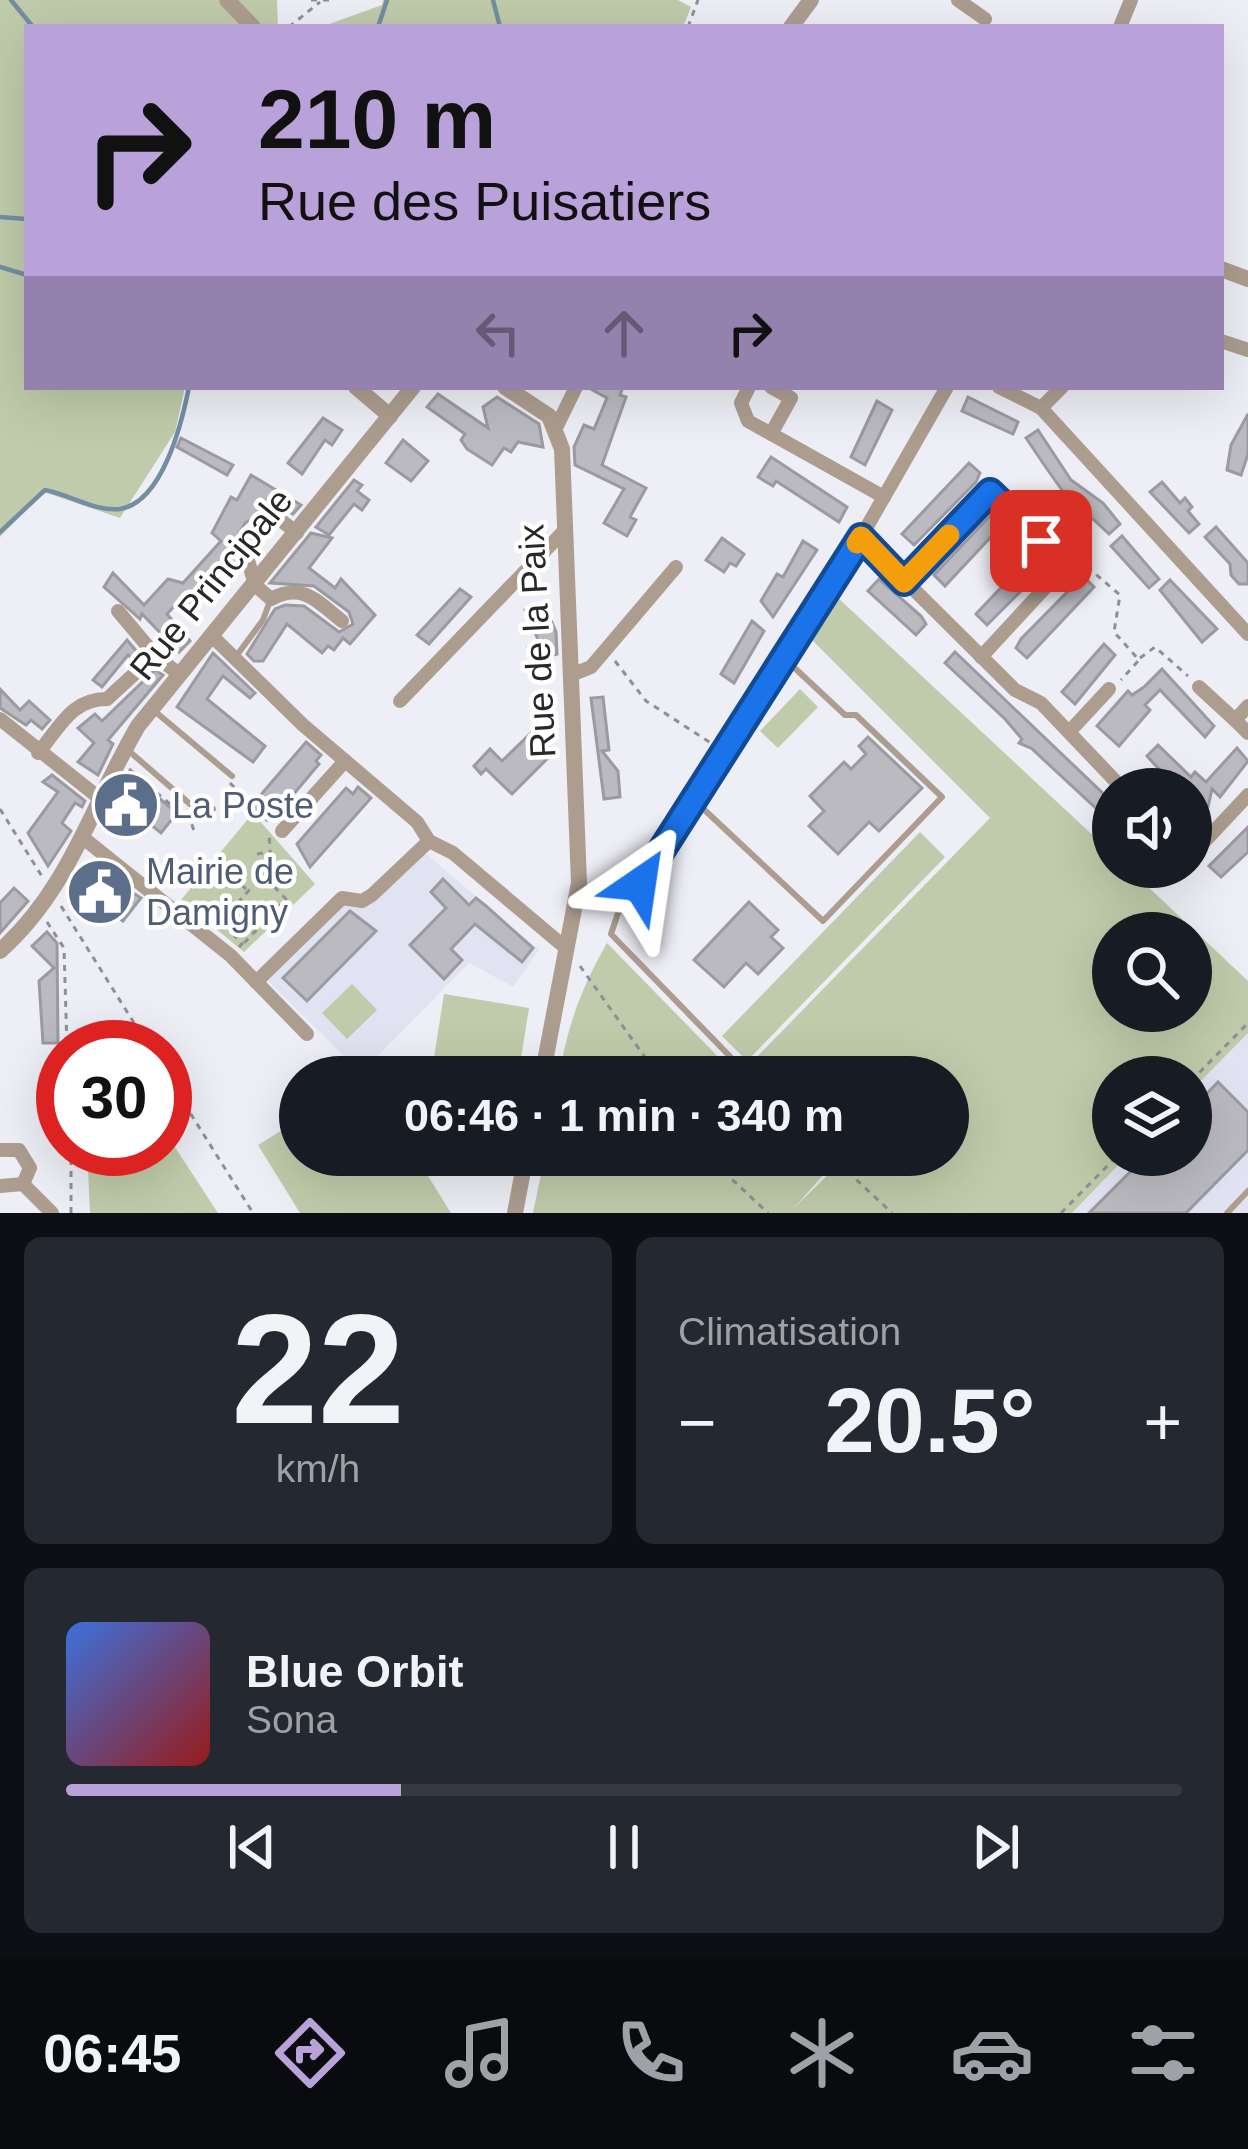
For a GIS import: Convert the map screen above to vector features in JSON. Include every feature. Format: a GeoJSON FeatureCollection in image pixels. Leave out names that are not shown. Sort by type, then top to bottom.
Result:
{"type":"FeatureCollection","features":[{"type":"Feature","properties":{"kind":"street"},"geometry":{"type":"LineString","coordinates":[[227,0],[250,24]]}},
{"type":"Feature","properties":{"kind":"street"},"geometry":{"type":"LineString","coordinates":[[958,0],[985,19]]}},
{"type":"Feature","properties":{"kind":"street"},"geometry":{"type":"LineString","coordinates":[[360,390],[390,416]]}},
{"type":"Feature","properties":{"kind":"street","name":"Rue Principale"},"geometry":{"type":"LineString","coordinates":[[53,894],[98,797],[152,710],[411,390]]}},
{"type":"Feature","properties":{"kind":"street"},"geometry":{"type":"LineString","coordinates":[[511,390],[533,402],[556,428],[575,390]]}},
{"type":"Feature","properties":{"kind":"street"},"geometry":{"type":"LineString","coordinates":[[748,390],[741,403],[748,421],[884,497]]}},
{"type":"Feature","properties":{"kind":"street"},"geometry":{"type":"LineString","coordinates":[[771,434],[791,398],[776,390]]}},
{"type":"Feature","properties":{"kind":"street"},"geometry":{"type":"LineString","coordinates":[[578,898],[620,906],[630,900],[861,537],[945,390]]}},
{"type":"Feature","properties":{"kind":"street"},"geometry":{"type":"LineString","coordinates":[[1004,390],[1041,408],[1248,634]]}},
{"type":"Feature","properties":{"kind":"street"},"geometry":{"type":"LineString","coordinates":[[1041,408],[1059,390]]}},
{"type":"Feature","properties":{"kind":"street","name":"Rue de la Paix"},"geometry":{"type":"LineString","coordinates":[[546,1056],[578,898],[577,757],[562,449],[556,428]]}},
{"type":"Feature","properties":{"kind":"street"},"geometry":{"type":"LineString","coordinates":[[904,582],[990,492],[1066,565],[981,657]]}},
{"type":"Feature","properties":{"kind":"street"},"geometry":{"type":"LineString","coordinates":[[297,533],[278,518],[260,526],[246,553],[255,585],[271,599],[286,591],[305,592],[342,621]]}},
{"type":"Feature","properties":{"kind":"street"},"geometry":{"type":"LineString","coordinates":[[400,701],[563,532]]}},
{"type":"Feature","properties":{"kind":"street"},"geometry":{"type":"LineString","coordinates":[[861,537],[1015,690],[1042,703],[1104,768]]}},
{"type":"Feature","properties":{"kind":"street"},"geometry":{"type":"LineString","coordinates":[[571,675],[591,667],[676,567]]}},
{"type":"Feature","properties":{"kind":"street"},"geometry":{"type":"LineString","coordinates":[[118,611],[155,655],[180,674]]}},
{"type":"Feature","properties":{"kind":"street"},"geometry":{"type":"LineString","coordinates":[[212,636],[417,822],[429,841],[453,853],[567,950]]}},
{"type":"Feature","properties":{"kind":"street"},"geometry":{"type":"LineString","coordinates":[[38,753],[76,707],[86,699],[107,699],[155,655]]}},
{"type":"Feature","properties":{"kind":"street"},"geometry":{"type":"LineString","coordinates":[[1199,687],[1248,733]]}},
{"type":"Feature","properties":{"kind":"street"},"geometry":{"type":"LineString","coordinates":[[1070,731],[1109,689]]}},
{"type":"Feature","properties":{"kind":"street"},"geometry":{"type":"LineString","coordinates":[[1235,720],[1248,706]]}},
{"type":"Feature","properties":{"kind":"street"},"geometry":{"type":"LineString","coordinates":[[0,719],[98,797]]}},
{"type":"Feature","properties":{"kind":"street"},"geometry":{"type":"LineString","coordinates":[[278,829],[345,761]]}},
{"type":"Feature","properties":{"kind":"street"},"geometry":{"type":"LineString","coordinates":[[1212,833],[1248,795]]}},
{"type":"Feature","properties":{"kind":"street"},"geometry":{"type":"LineString","coordinates":[[82,837],[237,950],[256,982],[307,1034]]}},
{"type":"Feature","properties":{"kind":"street"},"geometry":{"type":"LineString","coordinates":[[256,982],[342,898],[362,901],[372,896],[429,841]]}},
{"type":"Feature","properties":{"kind":"street"},"geometry":{"type":"LineString","coordinates":[[0,951],[53,894]]}},
{"type":"Feature","properties":{"kind":"street"},"geometry":{"type":"LineString","coordinates":[[0,1150],[13,1148],[25,1155],[30,1168],[23,1184],[0,1186]]}},
{"type":"Feature","properties":{"kind":"street"},"geometry":{"type":"LineString","coordinates":[[515,1213],[522,1176]]}},
{"type":"Feature","properties":{"kind":"street"},"geometry":{"type":"LineString","coordinates":[[23,1184],[52,1213]]}},
{"type":"Feature","properties":{"kind":"lane"},"geometry":{"type":"LineString","coordinates":[[233,657],[263,620],[271,599]]}},
{"type":"Feature","properties":{"kind":"lane"},"geometry":{"type":"LineString","coordinates":[[694,799],[823,921],[942,796],[856,715],[845,715],[782,657]]}},
{"type":"Feature","properties":{"kind":"lane"},"geometry":{"type":"LineString","coordinates":[[152,710],[232,776]]}},
{"type":"Feature","properties":{"kind":"lane"},"geometry":{"type":"LineString","coordinates":[[122,754],[190,804],[213,808]]}},
{"type":"Feature","properties":{"kind":"lane"},"geometry":{"type":"LineString","coordinates":[[620,906],[611,934],[727,1056]]}},
{"type":"Feature","properties":{"kind":"lane"},"geometry":{"type":"LineString","coordinates":[[1227,1213],[1248,1191]]}},
{"type":"Feature","properties":{"kind":"path"},"geometry":{"type":"LineString","coordinates":[[310,0],[332,0]]}},
{"type":"Feature","properties":{"kind":"path"},"geometry":{"type":"LineString","coordinates":[[293,24],[320,2]]}},
{"type":"Feature","properties":{"kind":"path"},"geometry":{"type":"LineString","coordinates":[[1066,565],[1083,560],[1120,596],[1114,632],[1139,660]]}},
{"type":"Feature","properties":{"kind":"path"},"geometry":{"type":"LineString","coordinates":[[1109,689],[1155,647],[1199,687]]}},
{"type":"Feature","properties":{"kind":"path"},"geometry":{"type":"LineString","coordinates":[[607,650],[646,701],[725,751]]}},
{"type":"Feature","properties":{"kind":"path"},"geometry":{"type":"LineString","coordinates":[[122,754],[191,822],[195,834]]}},
{"type":"Feature","properties":{"kind":"path"},"geometry":{"type":"LineString","coordinates":[[232,776],[230,787],[278,829],[266,837],[271,866],[220,921],[237,950],[286,899],[263,875]]}},
{"type":"Feature","properties":{"kind":"path"},"geometry":{"type":"LineString","coordinates":[[0,809],[131,1020]]}},
{"type":"Feature","properties":{"kind":"path"},"geometry":{"type":"LineString","coordinates":[[257,854],[269,852]]}},
{"type":"Feature","properties":{"kind":"path"},"geometry":{"type":"LineString","coordinates":[[231,875],[243,863]]}},
{"type":"Feature","properties":{"kind":"path"},"geometry":{"type":"LineString","coordinates":[[225,869],[248,891]]}},
{"type":"Feature","properties":{"kind":"path"},"geometry":{"type":"LineString","coordinates":[[39,912],[64,948],[67,1020]]}},
{"type":"Feature","properties":{"kind":"path"},"geometry":{"type":"LineString","coordinates":[[567,950],[645,1056]]}},
{"type":"Feature","properties":{"kind":"path"},"geometry":{"type":"LineString","coordinates":[[1212,1060],[1248,1023]]}},
{"type":"Feature","properties":{"kind":"path"},"geometry":{"type":"LineString","coordinates":[[192,1116],[253,1213]]}},
{"type":"Feature","properties":{"kind":"path"},"geometry":{"type":"LineString","coordinates":[[71,1176],[71,1213]]}},
{"type":"Feature","properties":{"kind":"path"},"geometry":{"type":"LineString","coordinates":[[728,1176],[768,1213]]}},
{"type":"Feature","properties":{"kind":"path"},"geometry":{"type":"LineString","coordinates":[[852,1176],[892,1213]]}},
{"type":"Feature","properties":{"kind":"path"},"geometry":{"type":"LineString","coordinates":[[1061,1213],[1097,1176]]}},
{"type":"Feature","properties":{"kind":"shaded area"},"geometry":{"type":"Polygon","coordinates":[[[422,850],[539,950],[513,987],[469,963],[378,1056],[344,1056],[266,979],[347,900],[362,906],[422,850]]]}},
{"type":"Feature","properties":{"kind":"shaded area"},"geometry":{"type":"Polygon","coordinates":[[[1248,1033],[1248,1213],[1072,1213],[1108,1176],[1212,1176],[1212,1070],[1248,1033]]]}},
{"type":"Feature","properties":{"kind":"green space"},"geometry":{"type":"Polygon","coordinates":[[[0,0],[277,0],[278,24],[24,24],[24,390],[184,390],[175,432],[120,518],[44,492],[0,537],[0,0]]]}},
{"type":"Feature","properties":{"kind":"green space"},"geometry":{"type":"Polygon","coordinates":[[[383,0],[678,0],[691,7],[684,24],[329,24],[382,5],[383,0]]]}},
{"type":"Feature","properties":{"kind":"green space"},"geometry":{"type":"Polygon","coordinates":[[[837,597],[1092,834],[1092,888],[1149,888],[1175,912],[1092,912],[1092,1032],[1212,1032],[1212,947],[1248,981],[1248,1033],[1212,1070],[1212,1056],[1092,1056],[1092,1176],[1108,1176],[1072,1213],[533,1213],[541,1176],[822,1176],[794,1208],[827,1176],[969,1176],[969,1056],[758,1056],[990,818],[812,640],[837,597]]]}},
{"type":"Feature","properties":{"kind":"green space"},"geometry":{"type":"Polygon","coordinates":[[[800,689],[818,707],[778,748],[760,731],[800,689]]]}},
{"type":"Feature","properties":{"kind":"green space"},"geometry":{"type":"Polygon","coordinates":[[[253,813],[315,884],[244,952],[181,900],[253,813]]]}},
{"type":"Feature","properties":{"kind":"green space"},"geometry":{"type":"Polygon","coordinates":[[[920,832],[945,857],[752,1056],[742,1056],[722,1036],[920,832]]]}},
{"type":"Feature","properties":{"kind":"green space"},"geometry":{"type":"Polygon","coordinates":[[[607,943],[717,1056],[563,1056],[592,971],[607,943]]]}},
{"type":"Feature","properties":{"kind":"green space"},"geometry":{"type":"Polygon","coordinates":[[[352,984],[377,1010],[347,1039],[322,1013],[352,984]]]}},
{"type":"Feature","properties":{"kind":"green space"},"geometry":{"type":"Polygon","coordinates":[[[444,994],[529,1008],[521,1056],[434,1056],[444,994]]]}},
{"type":"Feature","properties":{"kind":"green space"},"geometry":{"type":"Polygon","coordinates":[[[279,1132],[279,1176],[428,1176],[451,1213],[300,1213],[258,1145],[279,1132]]]}},
{"type":"Feature","properties":{"kind":"green space"},"geometry":{"type":"Polygon","coordinates":[[[192,1173],[218,1213],[90,1213],[88,1176],[192,1173]]]}},
{"type":"Feature","properties":{"kind":"building"},"geometry":{"type":"Polygon","coordinates":[[[592,390],[622,390],[620,395],[626,397],[602,465],[646,488],[630,517],[636,520],[627,536],[604,523],[624,489],[575,465],[574,447],[584,425],[594,429],[607,398],[592,390]]]}},
{"type":"Feature","properties":{"kind":"building"},"geometry":{"type":"Polygon","coordinates":[[[438,394],[488,428],[483,407],[497,397],[539,424],[543,447],[518,442],[511,452],[504,448],[492,465],[467,449],[461,440],[465,434],[427,407],[438,394]]]}},
{"type":"Feature","properties":{"kind":"building"},"geometry":{"type":"Polygon","coordinates":[[[968,397],[1018,422],[1013,434],[962,411],[968,397]]]}},
{"type":"Feature","properties":{"kind":"building"},"geometry":{"type":"Polygon","coordinates":[[[877,401],[892,410],[865,465],[851,457],[877,401]]]}},
{"type":"Feature","properties":{"kind":"building"},"geometry":{"type":"Polygon","coordinates":[[[1248,414],[1248,454],[1241,475],[1227,470],[1231,445],[1248,414]]]}},
{"type":"Feature","properties":{"kind":"building"},"geometry":{"type":"Polygon","coordinates":[[[323,418],[342,430],[332,445],[325,440],[302,474],[288,463],[323,418]]]}},
{"type":"Feature","properties":{"kind":"building"},"geometry":{"type":"Polygon","coordinates":[[[1038,430],[1071,480],[1103,503],[1120,524],[1109,534],[1062,490],[1047,469],[1026,438],[1038,430]]]}},
{"type":"Feature","properties":{"kind":"building"},"geometry":{"type":"Polygon","coordinates":[[[181,438],[233,465],[227,475],[177,447],[181,438]]]}},
{"type":"Feature","properties":{"kind":"building"},"geometry":{"type":"Polygon","coordinates":[[[403,440],[428,461],[411,481],[386,463],[403,440]]]}},
{"type":"Feature","properties":{"kind":"building"},"geometry":{"type":"Polygon","coordinates":[[[771,457],[847,507],[839,522],[776,481],[773,486],[758,477],[771,457]]]}},
{"type":"Feature","properties":{"kind":"building"},"geometry":{"type":"Polygon","coordinates":[[[969,463],[980,473],[976,482],[914,545],[902,534],[969,463]]]}},
{"type":"Feature","properties":{"kind":"building"},"geometry":{"type":"Polygon","coordinates":[[[251,475],[301,505],[293,514],[267,500],[259,515],[245,523],[229,551],[237,562],[230,571],[226,568],[188,606],[181,599],[167,614],[190,641],[179,652],[142,614],[140,619],[104,587],[113,573],[144,605],[168,579],[183,583],[221,541],[212,533],[231,497],[237,500],[251,475]]]}},
{"type":"Feature","properties":{"kind":"building"},"geometry":{"type":"Polygon","coordinates":[[[354,480],[362,485],[357,491],[369,500],[362,510],[354,504],[329,535],[316,527],[354,480]]]}},
{"type":"Feature","properties":{"kind":"building"},"geometry":{"type":"Polygon","coordinates":[[[1162,482],[1180,503],[1185,498],[1192,507],[1188,511],[1199,524],[1189,533],[1150,492],[1162,482]]]}},
{"type":"Feature","properties":{"kind":"building"},"geometry":{"type":"Polygon","coordinates":[[[990,516],[1001,526],[945,586],[934,575],[990,516]]]}},
{"type":"Feature","properties":{"kind":"building"},"geometry":{"type":"Polygon","coordinates":[[[1216,527],[1248,563],[1248,584],[1239,584],[1231,575],[1230,564],[1205,537],[1216,527]]]}},
{"type":"Feature","properties":{"kind":"building"},"geometry":{"type":"Polygon","coordinates":[[[311,533],[332,538],[309,568],[335,588],[341,579],[375,615],[350,644],[343,638],[334,650],[328,646],[322,653],[287,624],[263,661],[254,661],[247,654],[275,609],[285,605],[304,606],[339,632],[353,624],[349,612],[314,586],[270,583],[311,533]]]}},
{"type":"Feature","properties":{"kind":"building"},"geometry":{"type":"Polygon","coordinates":[[[1122,536],[1159,579],[1149,588],[1111,546],[1122,536]]]}},
{"type":"Feature","properties":{"kind":"building"},"geometry":{"type":"Polygon","coordinates":[[[722,538],[744,554],[724,572],[706,560],[722,538]]]}},
{"type":"Feature","properties":{"kind":"building"},"geometry":{"type":"Polygon","coordinates":[[[803,541],[817,550],[773,617],[761,601],[777,574],[783,577],[803,541]]]}},
{"type":"Feature","properties":{"kind":"building"},"geometry":{"type":"Polygon","coordinates":[[[1032,555],[1043,566],[1038,574],[987,625],[976,614],[1032,555]]]}},
{"type":"Feature","properties":{"kind":"building"},"geometry":{"type":"Polygon","coordinates":[[[1083,576],[1094,587],[1027,658],[1016,648],[1021,639],[1083,576]]]}},
{"type":"Feature","properties":{"kind":"building"},"geometry":{"type":"Polygon","coordinates":[[[879,579],[921,616],[926,624],[916,635],[868,591],[879,579]]]}},
{"type":"Feature","properties":{"kind":"building"},"geometry":{"type":"Polygon","coordinates":[[[1170,580],[1217,629],[1202,642],[1160,590],[1170,580]]]}},
{"type":"Feature","properties":{"kind":"building"},"geometry":{"type":"Polygon","coordinates":[[[460,589],[471,597],[429,644],[417,635],[460,589]]]}},
{"type":"Feature","properties":{"kind":"building"},"geometry":{"type":"Polygon","coordinates":[[[544,603],[556,632],[557,654],[531,661],[528,648],[540,644],[525,610],[544,603]]]}},
{"type":"Feature","properties":{"kind":"building"},"geometry":{"type":"Polygon","coordinates":[[[752,621],[764,631],[734,683],[721,674],[752,621]]]}},
{"type":"Feature","properties":{"kind":"building"},"geometry":{"type":"Polygon","coordinates":[[[127,640],[139,654],[133,660],[128,655],[102,687],[93,680],[127,640]]]}},
{"type":"Feature","properties":{"kind":"building"},"geometry":{"type":"Polygon","coordinates":[[[1104,644],[1115,655],[1075,704],[1062,692],[1104,644]]]}},
{"type":"Feature","properties":{"kind":"building"},"geometry":{"type":"Polygon","coordinates":[[[955,652],[1092,783],[1092,805],[1031,748],[1019,743],[1022,739],[1005,719],[945,663],[955,652]]]}},
{"type":"Feature","properties":{"kind":"building"},"geometry":{"type":"Polygon","coordinates":[[[213,653],[255,693],[250,698],[223,676],[207,699],[265,746],[253,762],[177,707],[213,653]]]}},
{"type":"Feature","properties":{"kind":"building"},"geometry":{"type":"Polygon","coordinates":[[[1162,669],[1214,726],[1205,737],[1160,690],[1145,705],[1150,710],[1119,746],[1097,726],[1128,691],[1132,695],[1162,669]]]}},
{"type":"Feature","properties":{"kind":"building"},"geometry":{"type":"Polygon","coordinates":[[[155,670],[163,675],[108,740],[113,744],[98,775],[78,762],[94,743],[78,728],[95,714],[102,721],[155,670]]]}},
{"type":"Feature","properties":{"kind":"building"},"geometry":{"type":"Polygon","coordinates":[[[0,689],[20,710],[29,701],[50,720],[42,729],[31,720],[26,725],[0,708],[0,689]]]}},
{"type":"Feature","properties":{"kind":"building"},"geometry":{"type":"Polygon","coordinates":[[[603,697],[609,750],[602,751],[618,771],[620,797],[604,799],[591,698],[603,697]]]}},
{"type":"Feature","properties":{"kind":"building"},"geometry":{"type":"Polygon","coordinates":[[[532,732],[554,752],[512,794],[486,769],[481,774],[474,766],[490,749],[502,761],[532,732]]]}},
{"type":"Feature","properties":{"kind":"building"},"geometry":{"type":"Polygon","coordinates":[[[868,737],[922,788],[879,831],[869,822],[838,854],[809,826],[824,811],[810,796],[844,762],[851,769],[866,754],[859,746],[868,737]]]}},
{"type":"Feature","properties":{"kind":"building"},"geometry":{"type":"Polygon","coordinates":[[[306,742],[321,755],[319,764],[276,815],[272,811],[267,817],[253,804],[306,742]]]}},
{"type":"Feature","properties":{"kind":"building"},"geometry":{"type":"Polygon","coordinates":[[[1158,745],[1182,768],[1158,768],[1147,756],[1158,745]]]}},
{"type":"Feature","properties":{"kind":"building"},"geometry":{"type":"Polygon","coordinates":[[[1237,748],[1248,761],[1220,797],[1212,789],[1212,775],[1237,748]]]}},
{"type":"Feature","properties":{"kind":"building"},"geometry":{"type":"Polygon","coordinates":[[[52,775],[85,801],[82,807],[75,803],[62,823],[71,831],[48,866],[28,833],[58,792],[43,782],[52,775]]]}},
{"type":"Feature","properties":{"kind":"building"},"geometry":{"type":"Polygon","coordinates":[[[136,779],[177,813],[161,833],[134,811],[130,817],[115,806],[136,779]]]}},
{"type":"Feature","properties":{"kind":"building"},"geometry":{"type":"Polygon","coordinates":[[[358,787],[371,798],[310,867],[297,844],[346,788],[353,794],[358,787]]]}},
{"type":"Feature","properties":{"kind":"building"},"geometry":{"type":"Polygon","coordinates":[[[1248,827],[1248,852],[1221,877],[1212,863],[1248,827]]]}},
{"type":"Feature","properties":{"kind":"building"},"geometry":{"type":"Polygon","coordinates":[[[103,874],[141,898],[123,921],[81,892],[94,875],[99,879],[103,874]]]}},
{"type":"Feature","properties":{"kind":"building"},"geometry":{"type":"Polygon","coordinates":[[[443,879],[469,905],[476,898],[533,948],[522,962],[475,924],[451,949],[462,960],[444,979],[410,945],[446,908],[431,892],[443,879]]]}},
{"type":"Feature","properties":{"kind":"building"},"geometry":{"type":"Polygon","coordinates":[[[14,888],[28,901],[0,933],[0,903],[14,888]]]}},
{"type":"Feature","properties":{"kind":"building"},"geometry":{"type":"Polygon","coordinates":[[[749,902],[778,930],[771,937],[783,948],[758,974],[746,963],[724,987],[694,960],[749,902]]]}},
{"type":"Feature","properties":{"kind":"building"},"geometry":{"type":"Polygon","coordinates":[[[350,911],[376,931],[307,1001],[283,978],[350,911]]]}},
{"type":"Feature","properties":{"kind":"building"},"geometry":{"type":"Polygon","coordinates":[[[47,932],[57,943],[58,1020],[42,1020],[39,981],[54,968],[32,946],[47,932]]]}},
{"type":"Feature","properties":{"kind":"building"},"geometry":{"type":"Polygon","coordinates":[[[1218,1082],[1248,1112],[1248,1150],[1186,1213],[1089,1213],[1126,1176],[1212,1176],[1212,1088],[1218,1082]]]}},
{"type":"Feature","properties":{"kind":"waterway"},"geometry":{"type":"LineString","coordinates":[[11,0],[31,24]]}},
{"type":"Feature","properties":{"kind":"waterway"},"geometry":{"type":"LineString","coordinates":[[379,24],[387,0]]}},
{"type":"Feature","properties":{"kind":"waterway"},"geometry":{"type":"LineString","coordinates":[[493,0],[499,24]]}},
{"type":"Feature","properties":{"kind":"waterway"},"geometry":{"type":"LineString","coordinates":[[0,217],[24,219]]}},
{"type":"Feature","properties":{"kind":"waterway"},"geometry":{"type":"LineString","coordinates":[[0,267],[24,274]]}},
{"type":"Feature","properties":{"kind":"waterway"},"geometry":{"type":"LineString","coordinates":[[0,532],[45,490],[101,508],[120,509],[135,503],[148,492],[168,458],[188,390]]}},
{"type":"Feature","properties":{"kind":"slow traffic"},"geometry":{"type":"LineString","coordinates":[[857,543],[861,537],[904,582],[949,535]]}},
{"type":"Feature","properties":{"kind":"place","name":"La Poste"},"geometry":{"type":"Point","coordinates":[126,805]}},
{"type":"Feature","properties":{"kind":"place","name":"Mairie de Damigny"},"geometry":{"type":"Point","coordinates":[100,892]}},
{"type":"Feature","properties":{"kind":"route"},"geometry":{"type":"LineString","coordinates":[[640,884],[861,537],[904,582],[990,492],[1041,541]]}}]}
